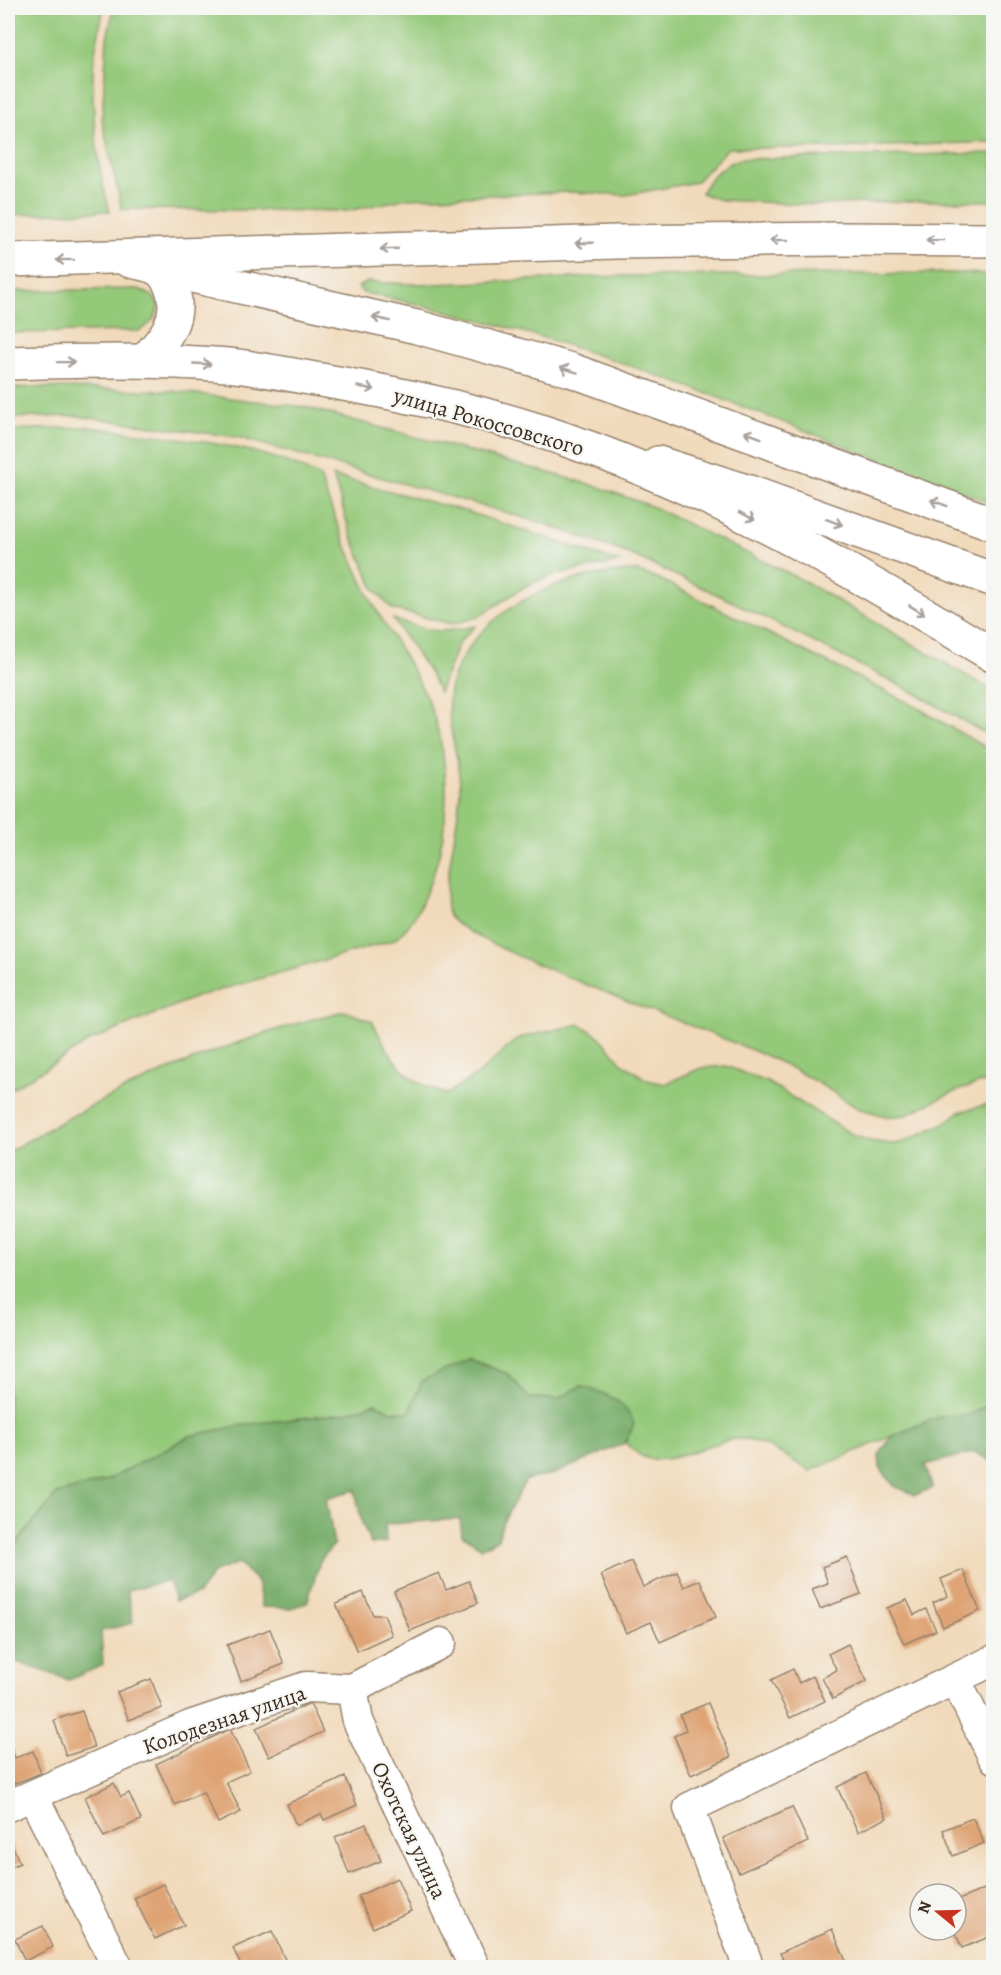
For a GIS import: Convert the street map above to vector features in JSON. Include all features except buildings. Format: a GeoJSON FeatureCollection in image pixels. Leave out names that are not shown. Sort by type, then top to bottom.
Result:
{"type":"FeatureCollection","features":[{"type":"Feature","properties":{"kind":"main road"},"geometry":{"type":"LineString","coordinates":[[8,260],[122,259],[617,242],[837,239],[993,240]]}},
{"type":"Feature","properties":{"kind":"main road"},"geometry":{"type":"LineString","coordinates":[[122,259],[417,327],[571,370],[993,524]]}},
{"type":"Feature","properties":{"kind":"main road"},"geometry":{"type":"LineString","coordinates":[[144,361],[163,342],[172,327],[176,306],[167,278],[157,268]]}},
{"type":"Feature","properties":{"kind":"main road","name":"улица Рокоссовского"},"geometry":{"type":"LineString","coordinates":[[8,363],[144,361],[230,366],[391,392],[537,430],[638,466],[738,512],[889,593],[993,656]]}},
{"type":"Feature","properties":{"kind":"main road"},"geometry":{"type":"LineString","coordinates":[[537,430],[656,462],[749,492],[993,580]]}},
{"type":"Feature","properties":{"kind":"street","name":"Колодезная улица"},"geometry":{"type":"LineString","coordinates":[[20,1801],[190,1726],[306,1687],[352,1689],[441,1643]]}},
{"type":"Feature","properties":{"kind":"street"},"geometry":{"type":"LineString","coordinates":[[749,1968],[690,1808],[956,1681],[993,1660]]}},
{"type":"Feature","properties":{"kind":"street"},"geometry":{"type":"LineString","coordinates":[[956,1681],[993,1758]]}},
{"type":"Feature","properties":{"kind":"street","name":"Охотская улица"},"geometry":{"type":"LineString","coordinates":[[352,1689],[358,1721],[475,1968]]}},
{"type":"Feature","properties":{"kind":"street"},"geometry":{"type":"LineString","coordinates":[[20,1801],[118,1968]]}},
{"type":"Feature","properties":{"kind":"green space"},"geometry":{"type":"Polygon","coordinates":[[[8,8],[103,8],[94,58],[93,94],[98,156],[110,211],[8,215],[8,8]]]}},
{"type":"Feature","properties":{"kind":"green space"},"geometry":{"type":"Polygon","coordinates":[[[114,8],[993,8],[993,142],[832,148],[728,148],[696,182],[626,195],[568,192],[408,198],[347,211],[122,209],[102,120],[107,38],[114,8]]]}},
{"type":"Feature","properties":{"kind":"green space"},"geometry":{"type":"Polygon","coordinates":[[[993,153],[993,201],[913,201],[819,205],[721,200],[701,193],[717,172],[740,159],[993,153]]]}},
{"type":"Feature","properties":{"kind":"green space"},"geometry":{"type":"Polygon","coordinates":[[[993,274],[993,504],[763,414],[608,358],[449,312],[362,292],[358,287],[367,282],[432,284],[627,276],[993,274]]]}},
{"type":"Feature","properties":{"kind":"green space"},"geometry":{"type":"Polygon","coordinates":[[[139,289],[153,296],[159,305],[152,321],[139,331],[8,333],[8,291],[139,289]]]}},
{"type":"Feature","properties":{"kind":"green space"},"geometry":{"type":"Polygon","coordinates":[[[31,387],[172,391],[305,407],[593,485],[653,507],[804,581],[993,691],[993,738],[915,693],[729,600],[632,555],[543,523],[237,437],[77,416],[8,418],[8,389],[31,387]]]}},
{"type":"Feature","properties":{"kind":"green space"},"geometry":{"type":"Polygon","coordinates":[[[88,427],[237,448],[267,455],[320,477],[363,583],[428,701],[441,743],[446,810],[433,875],[413,919],[394,940],[196,997],[92,1040],[8,1091],[8,430],[88,427]]]}},
{"type":"Feature","properties":{"kind":"green space"},"geometry":{"type":"Polygon","coordinates":[[[333,476],[465,511],[619,562],[553,575],[527,585],[478,617],[452,624],[392,609],[374,589],[350,532],[333,476]]]}},
{"type":"Feature","properties":{"kind":"green space"},"geometry":{"type":"Polygon","coordinates":[[[636,571],[659,579],[913,705],[993,752],[993,1079],[951,1093],[906,1115],[889,1117],[857,1108],[773,1059],[545,968],[465,929],[449,916],[448,875],[460,788],[449,718],[450,689],[454,675],[467,650],[485,629],[530,597],[582,578],[636,571]]]}},
{"type":"Feature","properties":{"kind":"green space"},"geometry":{"type":"Polygon","coordinates":[[[393,619],[442,631],[475,626],[459,642],[439,692],[431,675],[393,619]]]}},
{"type":"Feature","properties":{"kind":"green space"},"geometry":{"type":"Polygon","coordinates":[[[344,1011],[372,1021],[393,1057],[409,1076],[432,1089],[447,1094],[478,1074],[519,1038],[580,1024],[600,1037],[621,1062],[647,1080],[665,1084],[701,1068],[726,1066],[769,1083],[853,1135],[870,1141],[892,1144],[904,1142],[946,1122],[959,1112],[993,1103],[993,1402],[968,1415],[939,1417],[920,1424],[810,1471],[757,1442],[738,1439],[666,1459],[643,1457],[625,1443],[634,1424],[581,1386],[558,1399],[529,1398],[508,1374],[422,1381],[409,1412],[392,1411],[375,1403],[345,1413],[243,1425],[190,1436],[108,1480],[57,1494],[16,1543],[8,1544],[8,1152],[88,1107],[171,1069],[256,1036],[344,1011]]]}},
{"type":"Feature","properties":{"kind":"green space"},"geometry":{"type":"Polygon","coordinates":[[[469,1359],[508,1374],[529,1398],[558,1399],[581,1386],[606,1395],[625,1408],[634,1424],[625,1443],[554,1474],[526,1480],[502,1524],[498,1539],[482,1548],[462,1535],[460,1519],[385,1524],[386,1542],[371,1544],[362,1523],[355,1490],[326,1498],[334,1544],[320,1561],[307,1603],[290,1608],[262,1607],[257,1581],[238,1563],[214,1572],[198,1594],[175,1601],[169,1581],[127,1590],[133,1623],[101,1631],[103,1665],[69,1680],[8,1659],[8,1544],[17,1543],[57,1494],[108,1480],[190,1436],[243,1425],[345,1413],[375,1403],[392,1411],[409,1412],[422,1381],[469,1359]]]}},
{"type":"Feature","properties":{"kind":"green space"},"geometry":{"type":"Polygon","coordinates":[[[993,1402],[993,1462],[975,1452],[925,1465],[933,1488],[915,1495],[894,1486],[880,1468],[879,1455],[892,1436],[939,1417],[968,1415],[993,1402]]]}}]}
